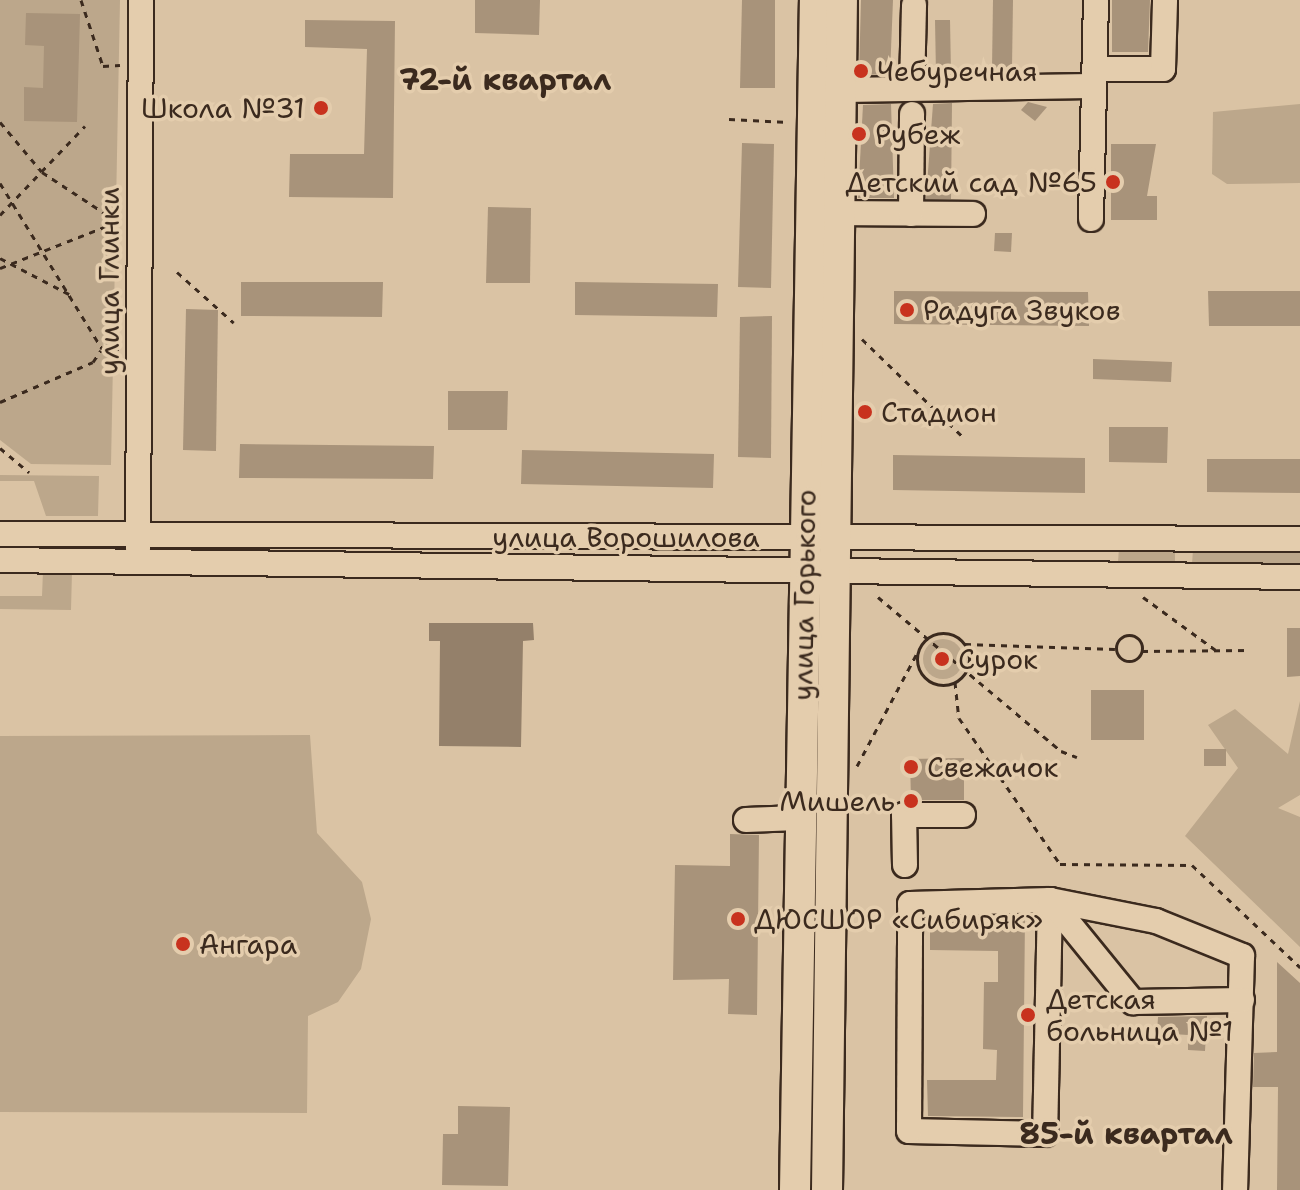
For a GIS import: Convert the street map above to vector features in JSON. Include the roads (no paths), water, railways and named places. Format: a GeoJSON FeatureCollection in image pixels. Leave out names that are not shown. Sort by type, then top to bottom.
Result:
{"type":"FeatureCollection","features":[{"type":"Feature","properties":{"kind":"main road","name":"улица Горького"},"geometry":{"type":"LineString","coordinates":[[815,0],[819,536]]}},
{"type":"Feature","properties":{"kind":"main road","name":"улица Горького"},"geometry":{"type":"LineString","coordinates":[[827,1190],[818,571],[839,213],[842,0]]}},
{"type":"Feature","properties":{"kind":"main road","name":"улица Горького"},"geometry":{"type":"LineString","coordinates":[[795,1190],[798,818],[818,571]]}},
{"type":"Feature","properties":{"kind":"main road"},"geometry":{"type":"LineString","coordinates":[[795,1094],[816,1078],[827,1096]]}},
{"type":"Feature","properties":{"kind":"street","name":"улица Глинки"},"geometry":{"type":"LineString","coordinates":[[138,563],[141,0]]}},
{"type":"Feature","properties":{"kind":"street"},"geometry":{"type":"LineString","coordinates":[[1091,219],[1096,0]]}},
{"type":"Feature","properties":{"kind":"street"},"geometry":{"type":"LineString","coordinates":[[841,90],[1094,77],[1163,69],[1165,0]]}},
{"type":"Feature","properties":{"kind":"street"},"geometry":{"type":"LineString","coordinates":[[912,88],[914,5]]}},
{"type":"Feature","properties":{"kind":"street"},"geometry":{"type":"LineString","coordinates":[[911,214],[912,114]]}},
{"type":"Feature","properties":{"kind":"street"},"geometry":{"type":"LineString","coordinates":[[839,213],[973,214]]}},
{"type":"Feature","properties":{"kind":"street","name":"улица Ворошилова"},"geometry":{"type":"LineString","coordinates":[[0,534],[1300,539]]}},
{"type":"Feature","properties":{"kind":"street"},"geometry":{"type":"LineString","coordinates":[[1184,538],[1184,576]]}},
{"type":"Feature","properties":{"kind":"street","name":"улица Ворошилова"},"geometry":{"type":"LineString","coordinates":[[0,560],[1300,577]]}},
{"type":"Feature","properties":{"kind":"street"},"geometry":{"type":"LineString","coordinates":[[905,865],[904,805],[963,815]]}},
{"type":"Feature","properties":{"kind":"street"},"geometry":{"type":"LineString","coordinates":[[746,820],[798,818]]}},
{"type":"Feature","properties":{"kind":"street"},"geometry":{"type":"LineString","coordinates":[[1050,900],[1045,1134],[909,1131],[910,904],[1050,900],[1156,921],[1242,956],[1235,1190]]}},
{"type":"Feature","properties":{"kind":"street"},"geometry":{"type":"LineString","coordinates":[[1050,900],[1133,1002],[1242,1000]]}},
{"type":"Feature","properties":{"kind":"place","name":"Чебуречная"},"geometry":{"type":"Point","coordinates":[861,71]}},
{"type":"Feature","properties":{"kind":"place","name":"Школа №31"},"geometry":{"type":"Point","coordinates":[321,108]}},
{"type":"Feature","properties":{"kind":"place","name":"Рубеж"},"geometry":{"type":"Point","coordinates":[859,134]}},
{"type":"Feature","properties":{"kind":"place","name":"Детский сад №65"},"geometry":{"type":"Point","coordinates":[1113,182]}},
{"type":"Feature","properties":{"kind":"place","name":"Радуга Звуков"},"geometry":{"type":"Point","coordinates":[907,310]}},
{"type":"Feature","properties":{"kind":"place","name":"Стадион"},"geometry":{"type":"Point","coordinates":[865,412]}},
{"type":"Feature","properties":{"kind":"place","name":"Сурок"},"geometry":{"type":"Point","coordinates":[942,659]}},
{"type":"Feature","properties":{"kind":"place","name":"Свежачок"},"geometry":{"type":"Point","coordinates":[911,767]}},
{"type":"Feature","properties":{"kind":"place","name":"Мишель"},"geometry":{"type":"Point","coordinates":[911,801]}},
{"type":"Feature","properties":{"kind":"place","name":"ДЮСШОР «Сибиряк»"},"geometry":{"type":"Point","coordinates":[738,919]}},
{"type":"Feature","properties":{"kind":"place","name":"Ангара"},"geometry":{"type":"Point","coordinates":[183,944]}},
{"type":"Feature","properties":{"kind":"place","name":"Детская больница №1"},"geometry":{"type":"Point","coordinates":[1028,1015]}},
{"type":"Feature","properties":{"kind":"district","name":"72-й квартал"},"geometry":{"type":"Point","coordinates":[505,80]}},
{"type":"Feature","properties":{"kind":"district","name":"85-й квартал"},"geometry":{"type":"Point","coordinates":[1126,1134]}}]}
